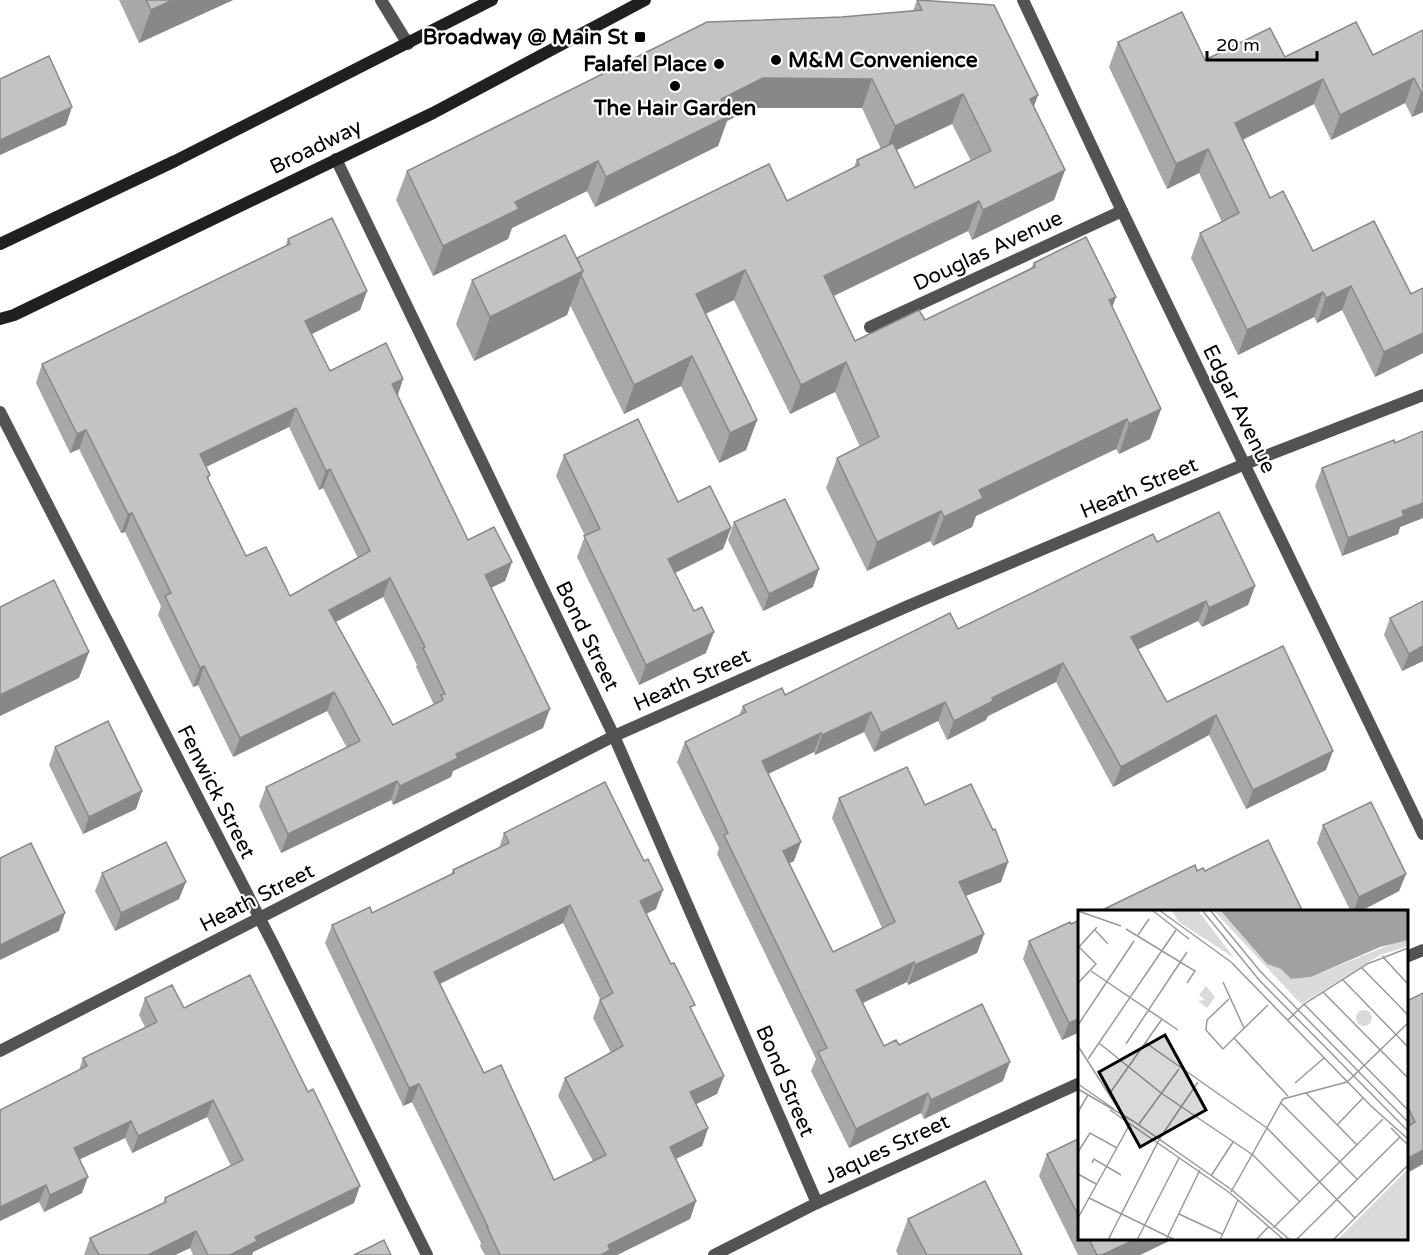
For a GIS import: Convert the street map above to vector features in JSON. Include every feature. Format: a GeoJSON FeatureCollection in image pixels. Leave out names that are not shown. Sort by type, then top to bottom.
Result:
{"type":"FeatureCollection","features":[{"type":"Feature","properties":{"kind":"main road"},"geometry":{"type":"LineString","coordinates":[[0,244],[175,161],[492,0]]}},
{"type":"Feature","properties":{"kind":"main road","name":"Broadway"},"geometry":{"type":"LineString","coordinates":[[0,320],[433,113],[645,0]]}},
{"type":"Feature","properties":{"kind":"street"},"geometry":{"type":"LineString","coordinates":[[381,0],[408,44]]}},
{"type":"Feature","properties":{"kind":"street","name":"Edgar Avenue"},"geometry":{"type":"LineString","coordinates":[[1023,0],[1122,211],[1423,834]]}},
{"type":"Feature","properties":{"kind":"street","name":"Bond Street"},"geometry":{"type":"LineString","coordinates":[[336,159],[614,736],[817,1203]]}},
{"type":"Feature","properties":{"kind":"street","name":"Douglas Avenue"},"geometry":{"type":"LineString","coordinates":[[870,327],[1122,211]]}},
{"type":"Feature","properties":{"kind":"street","name":"Heath Street"},"geometry":{"type":"LineString","coordinates":[[0,1051],[614,736],[908,606],[1245,465],[1423,395]]}},
{"type":"Feature","properties":{"kind":"street","name":"Fenwick Street"},"geometry":{"type":"LineString","coordinates":[[0,412],[260,919],[427,1255]]}},
{"type":"Feature","properties":{"kind":"street"},"geometry":{"type":"LineString","coordinates":[[1408,957],[1423,950]]}},
{"type":"Feature","properties":{"kind":"street","name":"Jaques Street"},"geometry":{"type":"LineString","coordinates":[[714,1255],[817,1203],[1078,1084]]}},
{"type":"Feature","properties":{"kind":"building"},"geometry":{"type":"Polygon","coordinates":[[[146,0],[173,0],[151,10],[146,0]]]}},
{"type":"Feature","properties":{"kind":"building"},"geometry":{"type":"Polygon","coordinates":[[[917,0],[994,5],[1038,95],[1030,99],[1065,170],[983,210],[979,201],[824,276],[855,341],[919,310],[925,320],[1035,267],[1034,263],[1086,237],[1116,297],[1109,300],[1161,409],[1129,424],[1127,419],[979,490],[983,498],[944,517],[941,511],[877,542],[837,458],[879,437],[846,362],[801,385],[745,270],[696,294],[757,420],[730,433],[692,356],[634,385],[581,275],[583,271],[577,258],[769,164],[787,201],[859,165],[857,160],[893,143],[915,188],[991,151],[963,94],[895,126],[872,79],[763,78],[721,99],[729,116],[606,177],[598,161],[515,202],[519,209],[443,246],[407,171],[707,22],[842,17],[922,10],[917,0]]]}},
{"type":"Feature","properties":{"kind":"building"},"geometry":{"type":"Polygon","coordinates":[[[1182,12],[1205,60],[1270,28],[1285,57],[1356,22],[1373,55],[1423,30],[1423,92],[1414,78],[1340,115],[1323,79],[1235,123],[1270,198],[1283,191],[1313,251],[1374,221],[1411,294],[1423,288],[1423,333],[1384,352],[1351,286],[1326,298],[1323,292],[1247,330],[1200,233],[1239,213],[1208,149],[1176,164],[1118,42],[1182,12]]]}},
{"type":"Feature","properties":{"kind":"building"},"geometry":{"type":"Polygon","coordinates":[[[49,56],[72,107],[0,140],[0,79],[49,56]]]}},
{"type":"Feature","properties":{"kind":"building"},"geometry":{"type":"Polygon","coordinates":[[[332,218],[367,291],[305,321],[330,371],[386,343],[403,379],[392,384],[468,540],[494,527],[512,562],[485,575],[550,709],[456,754],[458,758],[400,786],[397,781],[288,834],[266,787],[360,741],[334,692],[240,738],[204,666],[200,668],[165,596],[171,593],[132,513],[128,514],[86,430],[77,434],[42,364],[290,244],[288,239],[332,218]],[[296,408],[200,454],[210,475],[207,477],[246,556],[266,547],[290,596],[370,551],[330,469],[326,471],[296,408]],[[390,578],[329,610],[393,725],[443,700],[441,695],[445,694],[423,648],[425,647],[390,578]]]}},
{"type":"Feature","properties":{"kind":"building"},"geometry":{"type":"Polygon","coordinates":[[[565,235],[583,271],[490,317],[472,280],[565,235]]]}},
{"type":"Feature","properties":{"kind":"building"},"geometry":{"type":"Polygon","coordinates":[[[638,419],[678,502],[710,486],[731,528],[668,559],[694,611],[702,607],[714,632],[646,665],[584,536],[600,529],[564,455],[638,419]]]}},
{"type":"Feature","properties":{"kind":"building"},"geometry":{"type":"Polygon","coordinates":[[[1423,431],[1423,503],[1402,511],[1404,516],[1348,538],[1322,468],[1423,431]]]}},
{"type":"Feature","properties":{"kind":"building"},"geometry":{"type":"Polygon","coordinates":[[[785,499],[819,569],[769,594],[734,522],[785,499]]]}},
{"type":"Feature","properties":{"kind":"building"},"geometry":{"type":"Polygon","coordinates":[[[1219,512],[1255,586],[1209,608],[1206,601],[1131,637],[1167,702],[1283,646],[1333,751],[1253,790],[1216,715],[1121,767],[1063,663],[992,698],[993,701],[954,721],[945,702],[881,733],[871,712],[762,761],[801,842],[783,851],[833,952],[895,922],[839,798],[907,767],[925,805],[971,784],[993,830],[995,829],[1008,862],[959,882],[984,934],[915,965],[914,962],[856,990],[884,1046],[896,1040],[899,1045],[982,1004],[1010,1062],[931,1100],[928,1093],[856,1129],[818,1052],[827,1048],[724,835],[728,833],[685,742],[746,712],[743,706],[782,688],[785,695],[950,613],[958,629],[1153,534],[1157,542],[1219,512]]]}},
{"type":"Feature","properties":{"kind":"building"},"geometry":{"type":"Polygon","coordinates":[[[54,580],[89,652],[0,695],[0,607],[54,580]]]}},
{"type":"Feature","properties":{"kind":"building"},"geometry":{"type":"Polygon","coordinates":[[[1423,601],[1423,646],[1409,654],[1390,618],[1423,601]]]}},
{"type":"Feature","properties":{"kind":"building"},"geometry":{"type":"Polygon","coordinates":[[[108,721],[142,791],[89,817],[55,747],[108,721]]]}},
{"type":"Feature","properties":{"kind":"building"},"geometry":{"type":"Polygon","coordinates":[[[605,782],[644,861],[648,859],[663,890],[640,901],[671,964],[674,963],[695,1005],[690,1007],[724,1076],[690,1092],[708,1128],[670,1147],[696,1201],[608,1245],[610,1250],[601,1255],[500,1255],[419,1084],[409,1088],[332,925],[370,907],[372,913],[454,873],[453,870],[509,843],[504,833],[605,782]],[[570,905],[434,972],[484,1073],[501,1065],[554,1180],[606,1155],[565,1078],[623,1046],[600,1000],[613,993],[570,905]]]}},
{"type":"Feature","properties":{"kind":"building"},"geometry":{"type":"Polygon","coordinates":[[[1371,802],[1406,874],[1359,897],[1323,825],[1371,802]]]}},
{"type":"Feature","properties":{"kind":"building"},"geometry":{"type":"Polygon","coordinates":[[[1268,840],[1302,910],[1102,910],[1195,865],[1197,871],[1203,868],[1205,871],[1268,840]]]}},
{"type":"Feature","properties":{"kind":"building"},"geometry":{"type":"Polygon","coordinates":[[[166,842],[186,882],[121,913],[102,873],[166,842]]]}},
{"type":"Feature","properties":{"kind":"building"},"geometry":{"type":"Polygon","coordinates":[[[31,843],[65,913],[0,945],[0,858],[31,843]]]}},
{"type":"Feature","properties":{"kind":"building"},"geometry":{"type":"Polygon","coordinates":[[[1078,921],[1078,1019],[1069,1023],[1029,941],[1070,922],[1071,924],[1078,921]]]}},
{"type":"Feature","properties":{"kind":"building"},"geometry":{"type":"Polygon","coordinates":[[[250,975],[308,1092],[313,1089],[360,1186],[255,1237],[257,1241],[230,1255],[208,1255],[196,1231],[148,1255],[99,1255],[90,1238],[166,1202],[165,1198],[243,1160],[213,1100],[138,1136],[131,1121],[74,1148],[88,1177],[50,1195],[46,1185],[0,1207],[0,1110],[87,1066],[83,1058],[157,1022],[145,998],[172,985],[184,1008],[250,975]]]}},
{"type":"Feature","properties":{"kind":"building"},"geometry":{"type":"Polygon","coordinates":[[[1423,993],[1423,1150],[1408,1158],[1408,1126],[1415,1122],[1408,1107],[1408,1000],[1423,993]]]}},
{"type":"Feature","properties":{"kind":"building"},"geometry":{"type":"Polygon","coordinates":[[[1078,1139],[1078,1215],[1047,1154],[1078,1139]]]}},
{"type":"Feature","properties":{"kind":"building"},"geometry":{"type":"Polygon","coordinates":[[[985,1181],[1022,1255],[927,1255],[908,1219],[985,1181]]]}},
{"type":"Feature","properties":{"kind":"building"},"geometry":{"type":"Polygon","coordinates":[[[384,1240],[391,1255],[354,1255],[384,1240]]]}},
{"type":"Feature","properties":{"kind":"building"},"geometry":{"type":"Polygon","coordinates":[[[1090,1240],[1134,1240],[1102,1255],[1097,1255],[1090,1240]]]}},
{"type":"Feature","properties":{"kind":"place","name":"Broadway @ Main St"},"geometry":{"type":"Point","coordinates":[640,37]}},
{"type":"Feature","properties":{"kind":"place","name":"M&M Convenience"},"geometry":{"type":"Point","coordinates":[776,60]}},
{"type":"Feature","properties":{"kind":"place","name":"Falafel Place"},"geometry":{"type":"Point","coordinates":[719,64]}},
{"type":"Feature","properties":{"kind":"place","name":"The Hair Garden"},"geometry":{"type":"Point","coordinates":[675,86]}}]}
